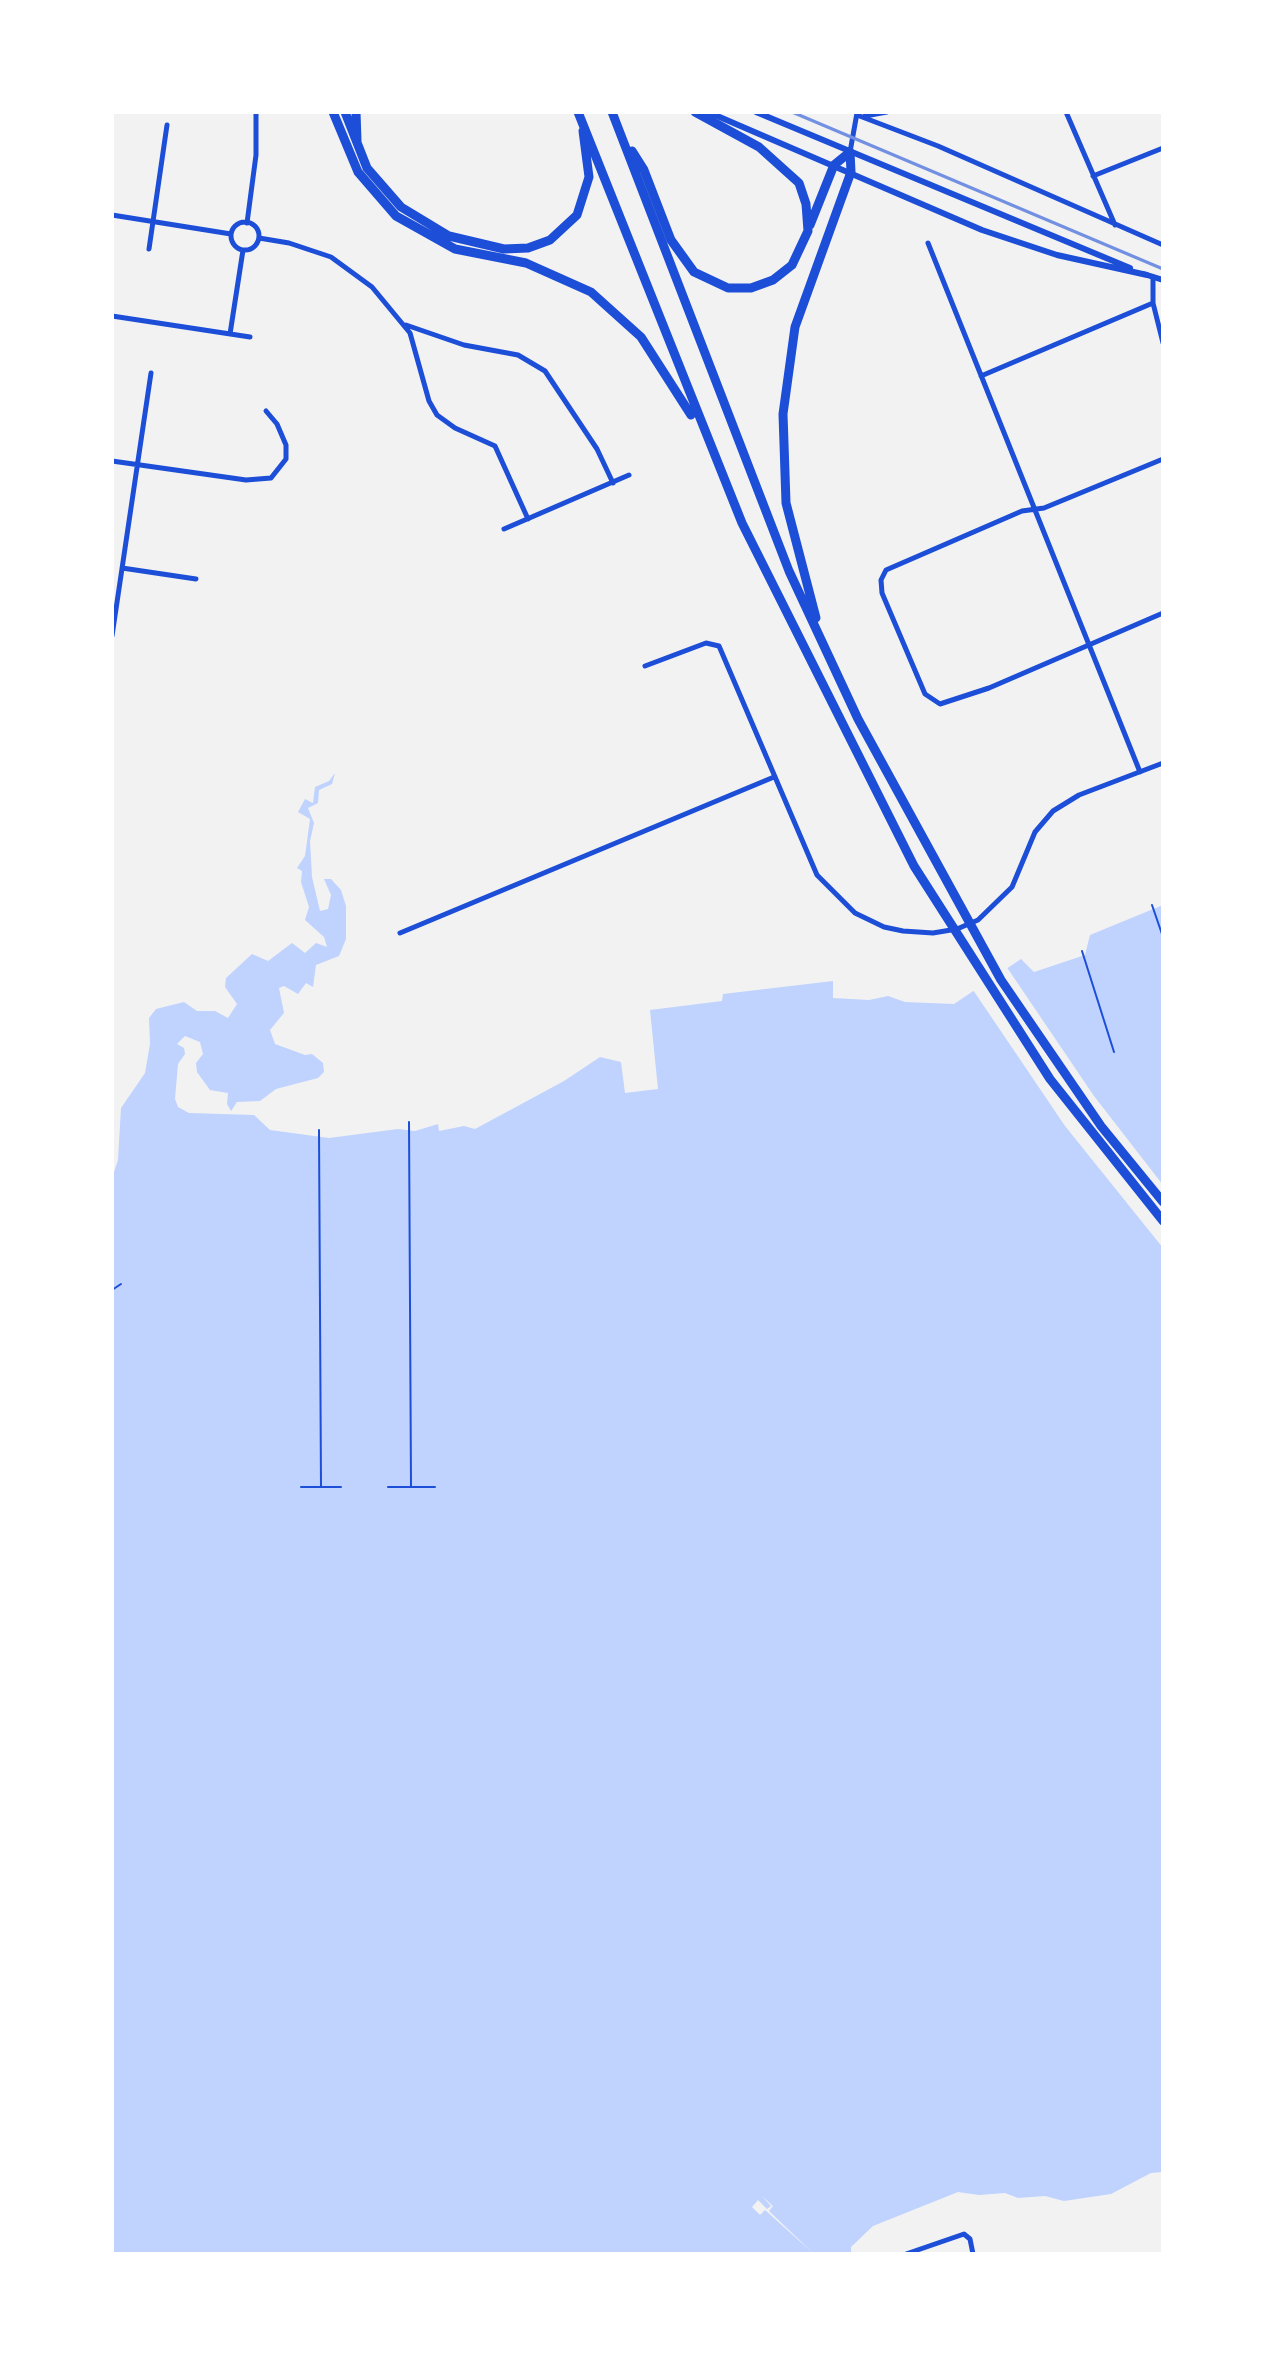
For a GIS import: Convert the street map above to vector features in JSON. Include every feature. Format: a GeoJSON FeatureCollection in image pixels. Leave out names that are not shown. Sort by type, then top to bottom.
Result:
{"type":"FeatureCollection","features":[{"type":"Feature","properties":{"kind":"highway"},"geometry":{"type":"LineString","coordinates":[[333,112],[358,172],[381,202],[413,229],[455,249],[551,271],[609,305],[641,337],[705,438]]}},
{"type":"Feature","properties":{"kind":"highway"},"geometry":{"type":"LineString","coordinates":[[345,112],[358,152],[387,193],[435,230],[484,247],[528,248],[561,232],[583,203],[589,166],[580,116]]}},
{"type":"Feature","properties":{"kind":"highway"},"geometry":{"type":"LineString","coordinates":[[356,112],[358,152]]}},
{"type":"Feature","properties":{"kind":"highway"},"geometry":{"type":"LineString","coordinates":[[695,112],[759,147],[792,174],[806,204],[808,231]]}},
{"type":"Feature","properties":{"kind":"highway"},"geometry":{"type":"LineString","coordinates":[[612,114],[789,571],[827,651],[944,881],[1001,980],[1053,1060],[1163,1202]]}},
{"type":"Feature","properties":{"kind":"highway"},"geometry":{"type":"LineString","coordinates":[[580,116],[705,438],[757,556],[928,889],[1050,1079],[1163,1221]]}},
{"type":"Feature","properties":{"kind":"highway"},"geometry":{"type":"LineString","coordinates":[[619,130],[644,170],[678,252],[705,280],[739,289],[773,280],[792,265],[834,165],[850,152]]}},
{"type":"Feature","properties":{"kind":"highway"},"geometry":{"type":"LineString","coordinates":[[827,651],[799,563],[786,503],[783,414],[787,371],[799,309],[851,172],[850,152]]}},
{"type":"Feature","properties":{"kind":"street"},"geometry":{"type":"LineString","coordinates":[[247,223],[256,155],[256,112]]}},
{"type":"Feature","properties":{"kind":"street"},"geometry":{"type":"LineString","coordinates":[[708,112],[982,230],[1057,255],[1163,280]]}},
{"type":"Feature","properties":{"kind":"street"},"geometry":{"type":"LineString","coordinates":[[756,112],[1150,276]]}},
{"type":"Feature","properties":{"kind":"street"},"geometry":{"type":"LineString","coordinates":[[857,114],[887,112]]}},
{"type":"Feature","properties":{"kind":"street"},"geometry":{"type":"LineString","coordinates":[[1066,112],[1115,225]]}},
{"type":"Feature","properties":{"kind":"street"},"geometry":{"type":"LineString","coordinates":[[850,152],[857,114]]}},
{"type":"Feature","properties":{"kind":"street"},"geometry":{"type":"LineString","coordinates":[[857,114],[938,146],[1163,245]]}},
{"type":"Feature","properties":{"kind":"street"},"geometry":{"type":"LineString","coordinates":[[149,249],[167,125]]}},
{"type":"Feature","properties":{"kind":"street"},"geometry":{"type":"LineString","coordinates":[[1093,176],[1163,148]]}},
{"type":"Feature","properties":{"kind":"street"},"geometry":{"type":"LineString","coordinates":[[112,215],[231,234]]}},
{"type":"Feature","properties":{"kind":"street"},"geometry":{"type":"LineString","coordinates":[[247,223],[257,230],[259,238],[251,249],[243,250],[233,244],[231,234],[235,226],[247,223]]}},
{"type":"Feature","properties":{"kind":"street"},"geometry":{"type":"LineString","coordinates":[[259,238],[310,249],[345,265],[372,287],[404,324],[414,342],[432,408],[455,428],[495,446],[528,519]]}},
{"type":"Feature","properties":{"kind":"street"},"geometry":{"type":"LineString","coordinates":[[928,243],[1140,772]]}},
{"type":"Feature","properties":{"kind":"street"},"geometry":{"type":"LineString","coordinates":[[230,334],[243,250]]}},
{"type":"Feature","properties":{"kind":"street"},"geometry":{"type":"LineString","coordinates":[[1150,276],[1163,343]]}},
{"type":"Feature","properties":{"kind":"street"},"geometry":{"type":"LineString","coordinates":[[981,376],[1153,303]]}},
{"type":"Feature","properties":{"kind":"street"},"geometry":{"type":"LineString","coordinates":[[112,316],[250,337]]}},
{"type":"Feature","properties":{"kind":"street"},"geometry":{"type":"LineString","coordinates":[[404,324],[464,345],[518,355],[545,371],[590,437],[613,483]]}},
{"type":"Feature","properties":{"kind":"street"},"geometry":{"type":"LineString","coordinates":[[112,636],[151,373]]}},
{"type":"Feature","properties":{"kind":"street"},"geometry":{"type":"LineString","coordinates":[[112,461],[246,480],[271,478],[286,459],[286,445],[277,424],[266,411]]}},
{"type":"Feature","properties":{"kind":"street"},"geometry":{"type":"LineString","coordinates":[[1163,459],[886,570],[881,580],[884,597],[928,699],[948,704],[1163,613]]}},
{"type":"Feature","properties":{"kind":"street"},"geometry":{"type":"LineString","coordinates":[[504,529],[629,475]]}},
{"type":"Feature","properties":{"kind":"street"},"geometry":{"type":"LineString","coordinates":[[122,568],[196,579]]}},
{"type":"Feature","properties":{"kind":"street"},"geometry":{"type":"LineString","coordinates":[[645,666],[706,643],[716,643],[808,859],[832,893],[869,921],[903,931],[933,933],[957,929],[978,920],[1001,900],[1016,881],[1035,832],[1053,811],[1079,795],[1163,763]]}},
{"type":"Feature","properties":{"kind":"street"},"geometry":{"type":"LineString","coordinates":[[400,933],[774,777]]}},
{"type":"Feature","properties":{"kind":"street"},"geometry":{"type":"LineString","coordinates":[[906,2254],[943,2240],[968,2236],[973,2254]]}},
{"type":"Feature","properties":{"kind":"path"},"geometry":{"type":"LineString","coordinates":[[1152,905],[1163,937]]}},
{"type":"Feature","properties":{"kind":"path"},"geometry":{"type":"LineString","coordinates":[[1082,951],[1114,1052]]}},
{"type":"Feature","properties":{"kind":"path"},"geometry":{"type":"LineString","coordinates":[[409,1122],[411,1487]]}},
{"type":"Feature","properties":{"kind":"path"},"geometry":{"type":"LineString","coordinates":[[319,1130],[321,1487]]}},
{"type":"Feature","properties":{"kind":"path"},"geometry":{"type":"LineString","coordinates":[[112,1289],[121,1284]]}},
{"type":"Feature","properties":{"kind":"path"},"geometry":{"type":"LineString","coordinates":[[301,1487],[341,1487]]}},
{"type":"Feature","properties":{"kind":"path"},"geometry":{"type":"LineString","coordinates":[[388,1487],[435,1487]]}},
{"type":"Feature","properties":{"kind":"water"},"geometry":{"type":"Polygon","coordinates":[[[335,773],[332,784],[319,790],[318,803],[308,808],[314,823],[310,841],[312,877],[320,911],[328,909],[331,895],[324,879],[331,879],[341,890],[346,906],[346,939],[339,956],[316,965],[313,987],[306,983],[298,994],[284,986],[279,988],[284,1013],[270,1030],[275,1044],[305,1055],[312,1054],[323,1063],[324,1072],[318,1078],[276,1089],[260,1101],[237,1102],[231,1111],[227,1104],[228,1093],[210,1090],[197,1072],[196,1063],[203,1054],[200,1042],[185,1036],[177,1044],[184,1048],[185,1054],[178,1064],[175,1099],[178,1107],[189,1113],[254,1115],[270,1130],[329,1138],[398,1129],[415,1131],[438,1124],[439,1131],[464,1126],[475,1129],[564,1081],[600,1057],[621,1062],[625,1093],[658,1089],[650,1010],[722,1001],[723,994],[833,981],[833,998],[869,1000],[888,996],[905,1002],[954,1004],[1021,959],[1034,972],[1085,955],[1090,935],[1163,905],[1163,2172],[1151,2173],[1111,2194],[1064,2201],[1045,2196],[1018,2198],[1005,2193],[979,2195],[958,2192],[873,2226],[851,2247],[851,2254],[112,2254],[112,1178],[118,1160],[121,1108],[145,1073],[150,1044],[149,1018],[156,1009],[184,1002],[197,1011],[215,1011],[228,1018],[237,1004],[225,987],[226,978],[252,954],[268,961],[292,943],[305,953],[316,943],[327,947],[324,937],[305,920],[309,907],[301,882],[302,871],[297,868],[305,856],[310,819],[298,812],[305,799],[313,803],[315,787],[329,781],[335,773]]]}},
{"type":"Feature","properties":{"kind":"pier"},"geometry":{"type":"Polygon","coordinates":[[[1004,963],[1094,1096],[1163,1185],[1163,1248],[1065,1126],[971,987],[1004,963]]]}},
{"type":"Feature","properties":{"kind":"pier"},"geometry":{"type":"Polygon","coordinates":[[[762,2196],[773,2206],[769,2211],[814,2254],[765,2210],[760,2215],[752,2207],[758,2200],[767,2209],[771,2206],[762,2196]]]}},
{"type":"Feature","properties":{"kind":"railway"},"geometry":{"type":"LineString","coordinates":[[792,112],[1163,269]]}}]}
